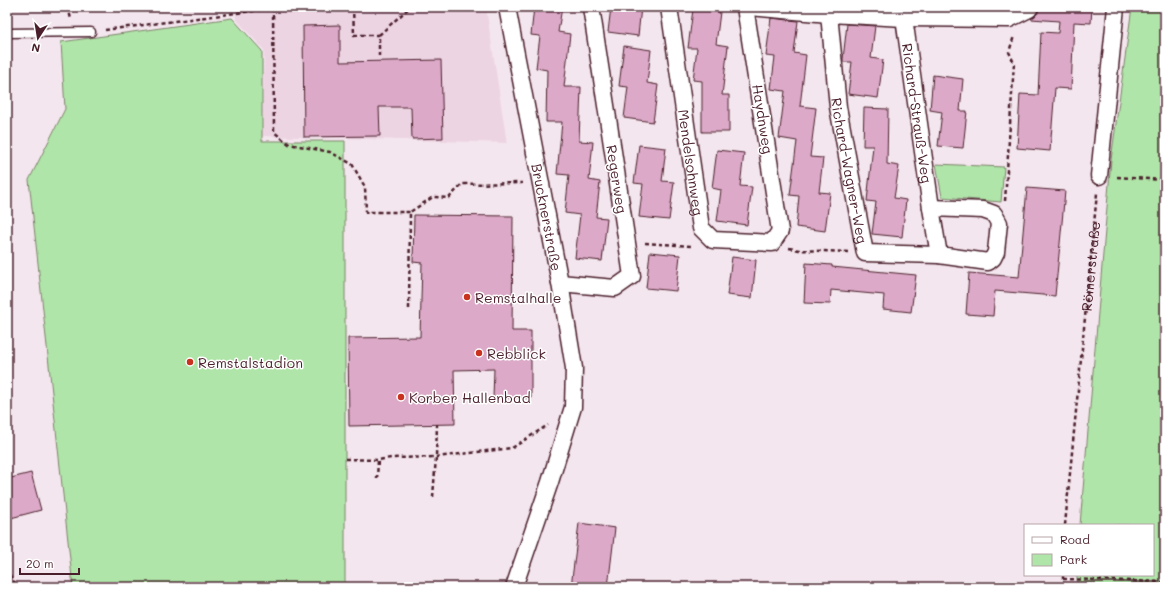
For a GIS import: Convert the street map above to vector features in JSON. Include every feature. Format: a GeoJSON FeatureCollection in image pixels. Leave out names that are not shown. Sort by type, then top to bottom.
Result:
{"type":"FeatureCollection","features":[{"type":"Feature","properties":{"kind":"street","name":"Brucknerstraße"},"geometry":{"type":"LineString","coordinates":[[507,7],[560,283],[574,368],[573,407],[550,482],[514,587]]}},
{"type":"Feature","properties":{"kind":"street","name":"Regerweg"},"geometry":{"type":"LineString","coordinates":[[560,283],[615,288],[632,276],[591,7]]}},
{"type":"Feature","properties":{"kind":"street","name":"Mendelsohnweg"},"geometry":{"type":"LineString","coordinates":[[669,7],[701,228],[713,240]]}},
{"type":"Feature","properties":{"kind":"street","name":"Haydnweg"},"geometry":{"type":"LineString","coordinates":[[745,7],[776,237]]}},
{"type":"Feature","properties":{"kind":"street"},"geometry":{"type":"LineString","coordinates":[[749,7],[829,14],[904,18],[1009,19],[1030,7]]}},
{"type":"Feature","properties":{"kind":"street"},"geometry":{"type":"LineString","coordinates":[[1099,176],[1116,7]]}},
{"type":"Feature","properties":{"kind":"street","name":"Richard-Wagner-Weg"},"geometry":{"type":"LineString","coordinates":[[829,14],[838,107],[865,253],[939,255]]}},
{"type":"Feature","properties":{"kind":"street","name":"Richard-Strauß-Weg"},"geometry":{"type":"LineString","coordinates":[[904,18],[939,255]]}},
{"type":"Feature","properties":{"kind":"street"},"geometry":{"type":"LineString","coordinates":[[931,208],[983,210],[994,214],[999,223],[996,252],[993,258],[988,262],[939,255]]}},
{"type":"Feature","properties":{"kind":"street"},"geometry":{"type":"LineString","coordinates":[[713,240],[776,237]]}},
{"type":"Feature","properties":{"kind":"lane"},"geometry":{"type":"LineString","coordinates":[[7,33],[91,32]]}},
{"type":"Feature","properties":{"kind":"path"},"geometry":{"type":"LineString","coordinates":[[91,32],[283,7]]}},
{"type":"Feature","properties":{"kind":"path"},"geometry":{"type":"LineString","coordinates":[[353,7],[354,35],[379,35],[410,7]]}},
{"type":"Feature","properties":{"kind":"path"},"geometry":{"type":"LineString","coordinates":[[273,8],[274,132],[289,144],[330,152],[352,164],[365,187],[366,212],[410,212],[433,197],[449,198],[462,184],[523,183],[521,176]]}},
{"type":"Feature","properties":{"kind":"path"},"geometry":{"type":"LineString","coordinates":[[379,35],[379,59]]}},
{"type":"Feature","properties":{"kind":"path"},"geometry":{"type":"LineString","coordinates":[[999,223],[1005,202],[1014,63],[1009,52]]}},
{"type":"Feature","properties":{"kind":"path"},"geometry":{"type":"LineString","coordinates":[[1099,176],[1165,180]]}},
{"type":"Feature","properties":{"kind":"path","name":"Römerstraße"},"geometry":{"type":"LineString","coordinates":[[1065,524],[1099,176]]}},
{"type":"Feature","properties":{"kind":"path"},"geometry":{"type":"LineString","coordinates":[[409,309],[410,212]]}},
{"type":"Feature","properties":{"kind":"path"},"geometry":{"type":"LineString","coordinates":[[776,237],[799,250],[865,253]]}},
{"type":"Feature","properties":{"kind":"path"},"geometry":{"type":"LineString","coordinates":[[627,242],[706,246],[713,240]]}},
{"type":"Feature","properties":{"kind":"path"},"geometry":{"type":"LineString","coordinates":[[433,497],[437,424]]}},
{"type":"Feature","properties":{"kind":"path"},"geometry":{"type":"LineString","coordinates":[[345,459],[378,460],[391,458],[436,457],[512,448],[550,424],[548,432]]}},
{"type":"Feature","properties":{"kind":"path"},"geometry":{"type":"LineString","coordinates":[[377,479],[378,460]]}},
{"type":"Feature","properties":{"kind":"path"},"geometry":{"type":"LineString","coordinates":[[7,568],[8,574],[17,587]]}},
{"type":"Feature","properties":{"kind":"path"},"geometry":{"type":"LineString","coordinates":[[1063,587],[1063,579],[1165,582]]}},
{"type":"Feature","properties":{"kind":"shaded area"},"geometry":{"type":"Polygon","coordinates":[[[235,7],[486,7],[507,143],[262,136],[264,50],[236,19],[235,7]]]}},
{"type":"Feature","properties":{"kind":"green space"},"geometry":{"type":"Polygon","coordinates":[[[1132,7],[1165,7],[1165,587],[1077,587],[1077,576],[1154,576],[1154,524],[1080,524],[1111,160],[1132,7]]]}},
{"type":"Feature","properties":{"kind":"green space"},"geometry":{"type":"Polygon","coordinates":[[[232,18],[262,51],[262,141],[345,141],[345,587],[73,587],[29,180],[65,109],[61,42],[232,18]]]}},
{"type":"Feature","properties":{"kind":"green space"},"geometry":{"type":"Polygon","coordinates":[[[936,164],[1004,167],[1001,202],[942,197],[936,164]]]}},
{"type":"Feature","properties":{"kind":"building"},"geometry":{"type":"Polygon","coordinates":[[[534,7],[562,7],[558,32],[570,34],[564,87],[581,87],[579,141],[593,142],[589,180],[600,182],[596,217],[607,218],[602,261],[575,258],[580,215],[565,213],[569,175],[557,174],[562,122],[546,122],[547,70],[536,68],[540,36],[531,35],[534,7]]]}},
{"type":"Feature","properties":{"kind":"building"},"geometry":{"type":"Polygon","coordinates":[[[611,7],[641,7],[638,36],[608,32],[611,7]]]}},
{"type":"Feature","properties":{"kind":"building"},"geometry":{"type":"Polygon","coordinates":[[[1039,7],[1092,7],[1091,23],[1074,22],[1071,89],[1055,88],[1050,151],[1017,148],[1020,94],[1038,95],[1041,32],[1058,33],[1059,21],[1031,19],[1038,13],[1039,7]]]}},
{"type":"Feature","properties":{"kind":"building"},"geometry":{"type":"Polygon","coordinates":[[[693,9],[720,12],[716,44],[728,46],[722,95],[729,95],[729,132],[702,132],[702,81],[693,80],[697,48],[688,48],[693,9]]]}},
{"type":"Feature","properties":{"kind":"building"},"geometry":{"type":"Polygon","coordinates":[[[771,18],[798,21],[794,53],[806,55],[800,106],[816,108],[810,157],[823,158],[819,192],[830,193],[825,231],[796,227],[799,196],[790,195],[797,141],[779,138],[785,91],[771,89],[775,57],[766,56],[771,18]]]}},
{"type":"Feature","properties":{"kind":"building"},"geometry":{"type":"Polygon","coordinates":[[[847,24],[875,26],[871,58],[883,60],[878,98],[848,94],[852,62],[843,62],[847,24]]]}},
{"type":"Feature","properties":{"kind":"building"},"geometry":{"type":"Polygon","coordinates":[[[340,25],[340,62],[441,60],[443,138],[412,139],[411,107],[379,107],[380,136],[304,137],[303,26],[340,25]]]}},
{"type":"Feature","properties":{"kind":"building"},"geometry":{"type":"Polygon","coordinates":[[[624,46],[651,50],[647,83],[658,85],[653,122],[624,118],[628,87],[619,86],[624,46]]]}},
{"type":"Feature","properties":{"kind":"building"},"geometry":{"type":"Polygon","coordinates":[[[933,75],[963,79],[960,111],[967,111],[963,148],[938,146],[942,112],[930,110],[933,75]]]}},
{"type":"Feature","properties":{"kind":"building"},"geometry":{"type":"Polygon","coordinates":[[[864,108],[888,109],[887,164],[899,166],[894,198],[906,200],[902,237],[872,234],[876,202],[867,201],[873,146],[863,146],[864,108]]]}},
{"type":"Feature","properties":{"kind":"building"},"geometry":{"type":"Polygon","coordinates":[[[639,145],[666,148],[662,181],[674,182],[669,220],[639,217],[643,184],[634,183],[639,145]]]}},
{"type":"Feature","properties":{"kind":"building"},"geometry":{"type":"Polygon","coordinates":[[[717,150],[744,153],[740,186],[752,187],[747,225],[717,221],[721,190],[712,188],[717,150]]]}},
{"type":"Feature","properties":{"kind":"building"},"geometry":{"type":"Polygon","coordinates":[[[1027,188],[1065,191],[1055,296],[995,291],[993,316],[966,314],[969,273],[1019,277],[1027,188]]]}},
{"type":"Feature","properties":{"kind":"building","name":"Remstalhalle"},"geometry":{"type":"Polygon","coordinates":[[[414,215],[513,216],[512,331],[531,331],[531,398],[493,398],[494,369],[454,370],[455,424],[349,426],[348,338],[420,337],[422,263],[413,262],[414,215]]]}},
{"type":"Feature","properties":{"kind":"building"},"geometry":{"type":"Polygon","coordinates":[[[650,252],[680,255],[676,291],[646,288],[650,252]]]}},
{"type":"Feature","properties":{"kind":"building"},"geometry":{"type":"Polygon","coordinates":[[[732,257],[756,260],[752,298],[727,295],[732,257]]]}},
{"type":"Feature","properties":{"kind":"building"},"geometry":{"type":"Polygon","coordinates":[[[806,263],[916,275],[911,312],[883,309],[884,295],[831,290],[830,304],[804,303],[806,263]]]}},
{"type":"Feature","properties":{"kind":"building"},"geometry":{"type":"Polygon","coordinates":[[[31,473],[41,510],[7,519],[7,479],[31,473]]]}},
{"type":"Feature","properties":{"kind":"building"},"geometry":{"type":"Polygon","coordinates":[[[579,523],[615,528],[608,587],[571,587],[579,523]]]}},
{"type":"Feature","properties":{"kind":"place","name":"Remstalhalle"},"geometry":{"type":"Point","coordinates":[467,297]}},
{"type":"Feature","properties":{"kind":"place","name":"Rebblick"},"geometry":{"type":"Point","coordinates":[479,353]}},
{"type":"Feature","properties":{"kind":"place","name":"Remstalstadion"},"geometry":{"type":"Point","coordinates":[190,362]}},
{"type":"Feature","properties":{"kind":"place","name":"Korber Hallenbad"},"geometry":{"type":"Point","coordinates":[401,397]}}]}
